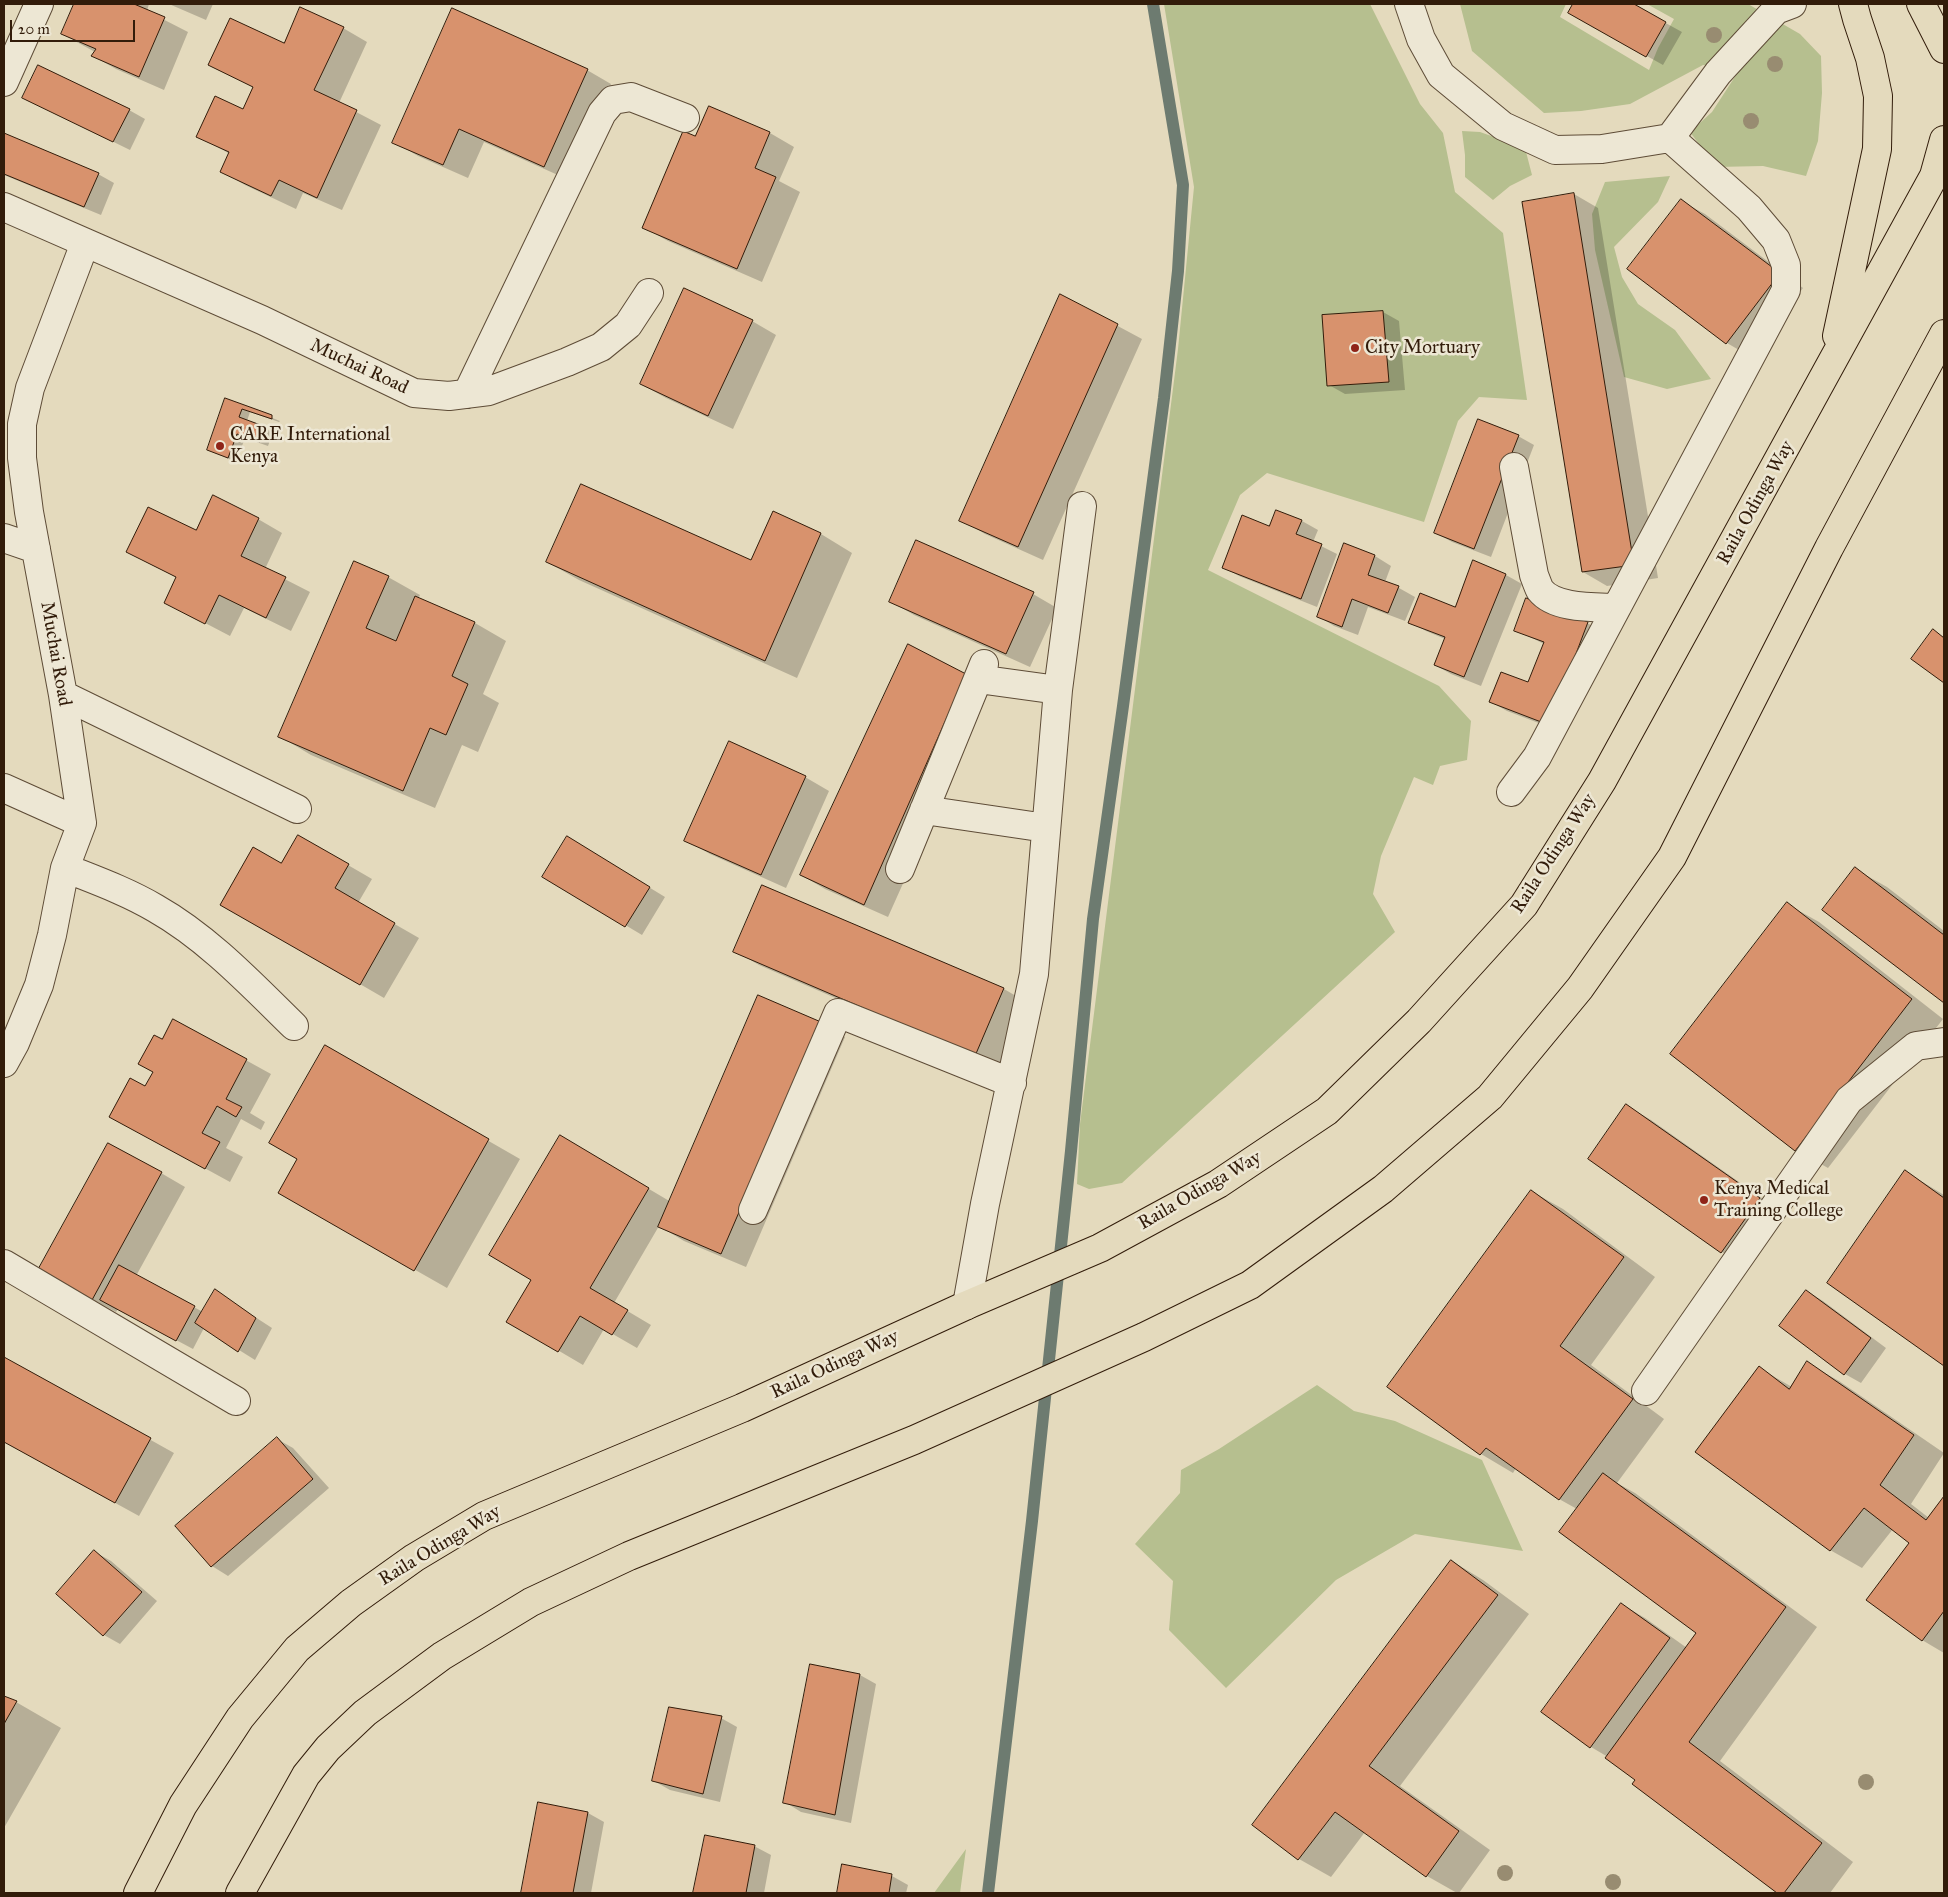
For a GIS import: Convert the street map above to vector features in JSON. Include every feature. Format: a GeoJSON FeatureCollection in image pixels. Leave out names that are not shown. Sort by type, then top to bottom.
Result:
{"type":"FeatureCollection","features":[{"type":"Feature","properties":{"kind":"main road"},"geometry":{"type":"LineString","coordinates":[[1830,367],[1877,149],[1878,96],[1870,58],[1853,4]]}},
{"type":"Feature","properties":{"kind":"main road"},"geometry":{"type":"LineString","coordinates":[[1921,4],[1944,49]]}},
{"type":"Feature","properties":{"kind":"main road","name":"Raila Odinga Way"},"geometry":{"type":"LineString","coordinates":[[138,1893],[183,1805],[240,1718],[263,1690],[297,1649],[351,1603],[414,1558],[484,1516],[742,1408],[1087,1253],[1218,1184],[1328,1111],[1419,1021],[1524,905],[1602,781],[1830,367],[1934,176],[1944,140]]}},
{"type":"Feature","properties":{"kind":"main road"},"geometry":{"type":"LineString","coordinates":[[240,1893],[306,1776],[328,1748],[365,1713],[442,1656],[531,1602],[629,1556],[914,1440],[1144,1337],[1250,1285],[1383,1189],[1490,1097],[1580,988],[1672,857],[1812,582],[1940,345]]}},
{"type":"Feature","properties":{"kind":"street"},"geometry":{"type":"LineString","coordinates":[[4,82],[39,4]]}},
{"type":"Feature","properties":{"kind":"street"},"geometry":{"type":"LineString","coordinates":[[1409,4],[1421,39],[1441,75],[1503,126],[1555,150],[1602,149],[1670,138],[1718,72],[1781,6]]}},
{"type":"Feature","properties":{"kind":"street"},"geometry":{"type":"LineString","coordinates":[[467,394],[602,113],[613,100],[631,97],[685,118]]}},
{"type":"Feature","properties":{"kind":"street"},"geometry":{"type":"LineString","coordinates":[[1511,792],[1537,757],[1786,290],[1786,265],[1776,240],[1749,208],[1670,138]]}},
{"type":"Feature","properties":{"kind":"street","name":"Muchai Road"},"geometry":{"type":"LineString","coordinates":[[4,207],[262,320],[414,393],[449,396],[488,391],[601,348],[628,325],[649,293]]}},
{"type":"Feature","properties":{"kind":"street","name":"Muchai Road"},"geometry":{"type":"LineString","coordinates":[[4,1063],[15,1043],[39,985],[52,935],[65,868],[82,823],[63,695],[29,512],[22,458],[22,424],[30,388],[85,243]]}},
{"type":"Feature","properties":{"kind":"street"},"geometry":{"type":"LineString","coordinates":[[1514,467],[1534,575],[1540,590],[1553,600],[1574,606],[1616,608]]}},
{"type":"Feature","properties":{"kind":"street"},"geometry":{"type":"LineString","coordinates":[[968,1305],[984,1204],[1012,1083],[1034,974],[1058,690],[1082,506]]}},
{"type":"Feature","properties":{"kind":"street"},"geometry":{"type":"LineString","coordinates":[[4,538],[36,549]]}},
{"type":"Feature","properties":{"kind":"street"},"geometry":{"type":"LineString","coordinates":[[900,869],[981,672],[1058,690]]}},
{"type":"Feature","properties":{"kind":"street"},"geometry":{"type":"LineString","coordinates":[[63,695],[297,809]]}},
{"type":"Feature","properties":{"kind":"street"},"geometry":{"type":"LineString","coordinates":[[4,788],[82,823]]}},
{"type":"Feature","properties":{"kind":"street"},"geometry":{"type":"LineString","coordinates":[[924,810],[1046,828]]}},
{"type":"Feature","properties":{"kind":"street"},"geometry":{"type":"LineString","coordinates":[[65,868],[122,890],[156,909],[194,934],[294,1026]]}},
{"type":"Feature","properties":{"kind":"street"},"geometry":{"type":"LineString","coordinates":[[753,1210],[838,1013],[1012,1083]]}},
{"type":"Feature","properties":{"kind":"street"},"geometry":{"type":"LineString","coordinates":[[1646,1391],[1849,1100],[1916,1046],[1944,1042]]}},
{"type":"Feature","properties":{"kind":"street"},"geometry":{"type":"LineString","coordinates":[[4,1264],[236,1401]]}},
{"type":"Feature","properties":{"kind":"green space"},"geometry":{"type":"Polygon","coordinates":[[[1164,4],[1370,4],[1420,104],[1443,133],[1455,192],[1503,233],[1527,400],[1479,397],[1458,421],[1424,522],[1267,473],[1240,495],[1208,570],[1439,686],[1471,721],[1467,760],[1440,766],[1433,785],[1414,777],[1381,856],[1373,894],[1395,932],[1122,1183],[1089,1189],[1077,1184],[1080,1124],[1178,349],[1194,187],[1164,4]]]}},
{"type":"Feature","properties":{"kind":"green space"},"geometry":{"type":"Polygon","coordinates":[[[1460,4],[1566,4],[1560,17],[1649,70],[1658,48],[1674,19],[1647,4],[1748,4],[1800,34],[1821,56],[1822,93],[1818,141],[1806,176],[1763,166],[1716,167],[1690,132],[1712,112],[1740,69],[1703,65],[1630,104],[1581,111],[1544,113],[1472,51],[1460,4]]]}},
{"type":"Feature","properties":{"kind":"green space"},"geometry":{"type":"Polygon","coordinates":[[[1462,131],[1480,132],[1525,148],[1532,175],[1510,186],[1493,200],[1465,177],[1462,131]]]}},
{"type":"Feature","properties":{"kind":"green space"},"geometry":{"type":"Polygon","coordinates":[[[1670,176],[1658,202],[1614,247],[1622,277],[1638,304],[1675,330],[1711,379],[1667,389],[1624,377],[1595,250],[1592,214],[1605,182],[1670,176]]]}},
{"type":"Feature","properties":{"kind":"green space"},"geometry":{"type":"Polygon","coordinates":[[[1317,1385],[1354,1411],[1395,1421],[1482,1460],[1523,1551],[1415,1534],[1336,1580],[1226,1688],[1169,1630],[1173,1581],[1135,1544],[1180,1493],[1181,1470],[1219,1449],[1317,1385]]]}},
{"type":"Feature","properties":{"kind":"green space"},"geometry":{"type":"Polygon","coordinates":[[[966,1849],[960,1893],[934,1893],[966,1849]]]}},
{"type":"Feature","properties":{"kind":"building"},"geometry":{"type":"Polygon","coordinates":[[[74,4],[134,4],[165,17],[139,77],[91,56],[96,49],[61,34],[74,4]]]}},
{"type":"Feature","properties":{"kind":"building"},"geometry":{"type":"Polygon","coordinates":[[[1573,4],[1634,4],[1666,22],[1646,57],[1568,13],[1573,4]]]}},
{"type":"Feature","properties":{"kind":"building"},"geometry":{"type":"Polygon","coordinates":[[[300,7],[344,27],[314,90],[357,110],[317,198],[279,180],[271,196],[220,172],[229,152],[196,137],[215,96],[243,109],[253,87],[208,65],[230,18],[284,43],[300,7]]]}},
{"type":"Feature","properties":{"kind":"building"},"geometry":{"type":"Polygon","coordinates":[[[452,8],[588,69],[544,167],[459,129],[443,165],[392,143],[452,8]]]}},
{"type":"Feature","properties":{"kind":"building"},"geometry":{"type":"Polygon","coordinates":[[[38,65],[130,109],[113,142],[22,98],[38,65]]]}},
{"type":"Feature","properties":{"kind":"building"},"geometry":{"type":"Polygon","coordinates":[[[709,106],[770,132],[755,168],[776,177],[737,269],[642,228],[683,131],[695,136],[709,106]]]}},
{"type":"Feature","properties":{"kind":"building"},"geometry":{"type":"Polygon","coordinates":[[[4,133],[99,173],[84,207],[4,174],[4,133]]]}},
{"type":"Feature","properties":{"kind":"building"},"geometry":{"type":"Polygon","coordinates":[[[1574,193],[1634,565],[1582,572],[1522,202],[1574,193]]]}},
{"type":"Feature","properties":{"kind":"building"},"geometry":{"type":"Polygon","coordinates":[[[1681,199],[1780,273],[1726,344],[1627,269],[1681,199]]]}},
{"type":"Feature","properties":{"kind":"building"},"geometry":{"type":"Polygon","coordinates":[[[684,288],[753,320],[708,416],[640,384],[684,288]]]}},
{"type":"Feature","properties":{"kind":"building"},"geometry":{"type":"Polygon","coordinates":[[[1060,294],[1118,324],[1018,547],[959,521],[1060,294]]]}},
{"type":"Feature","properties":{"kind":"building","name":"City Mortuary"},"geometry":{"type":"Polygon","coordinates":[[[1383,311],[1389,382],[1327,386],[1322,315],[1383,311]]]}},
{"type":"Feature","properties":{"kind":"building"},"geometry":{"type":"Polygon","coordinates":[[[225,398],[272,415],[272,419],[242,409],[239,417],[266,427],[260,442],[237,434],[228,458],[207,450],[225,398]]]}},
{"type":"Feature","properties":{"kind":"building"},"geometry":{"type":"Polygon","coordinates":[[[1478,419],[1519,435],[1474,549],[1434,533],[1478,419]]]}},
{"type":"Feature","properties":{"kind":"building"},"geometry":{"type":"Polygon","coordinates":[[[581,484],[751,560],[773,511],[821,533],[765,661],[546,562],[581,484]]]}},
{"type":"Feature","properties":{"kind":"building"},"geometry":{"type":"Polygon","coordinates":[[[213,495],[259,518],[241,556],[286,577],[266,618],[219,595],[205,624],[164,603],[176,577],[126,552],[148,507],[196,530],[213,495]]]}},
{"type":"Feature","properties":{"kind":"building"},"geometry":{"type":"Polygon","coordinates":[[[1276,510],[1302,520],[1296,534],[1322,544],[1301,599],[1222,568],[1242,515],[1269,526],[1276,510]]]}},
{"type":"Feature","properties":{"kind":"building"},"geometry":{"type":"Polygon","coordinates":[[[916,540],[1034,592],[1006,654],[889,602],[916,540]]]}},
{"type":"Feature","properties":{"kind":"building"},"geometry":{"type":"Polygon","coordinates":[[[1344,543],[1375,555],[1368,575],[1399,586],[1388,613],[1352,599],[1342,627],[1317,617],[1344,543]]]}},
{"type":"Feature","properties":{"kind":"building"},"geometry":{"type":"Polygon","coordinates":[[[1473,560],[1506,574],[1464,677],[1434,665],[1445,637],[1408,623],[1420,593],[1455,607],[1473,560]]]}},
{"type":"Feature","properties":{"kind":"building"},"geometry":{"type":"Polygon","coordinates":[[[354,561],[389,576],[366,628],[396,641],[415,596],[475,622],[452,676],[468,684],[446,735],[430,728],[403,791],[278,737],[354,561]]]}},
{"type":"Feature","properties":{"kind":"building"},"geometry":{"type":"Polygon","coordinates":[[[1526,598],[1588,622],[1549,725],[1489,702],[1501,672],[1528,682],[1544,642],[1514,631],[1526,598]]]}},
{"type":"Feature","properties":{"kind":"building"},"geometry":{"type":"Polygon","coordinates":[[[1933,629],[1944,638],[1944,683],[1911,659],[1933,629]]]}},
{"type":"Feature","properties":{"kind":"building"},"geometry":{"type":"Polygon","coordinates":[[[908,644],[966,674],[864,905],[800,875],[908,644]]]}},
{"type":"Feature","properties":{"kind":"building"},"geometry":{"type":"Polygon","coordinates":[[[729,741],[806,776],[761,875],[684,841],[729,741]]]}},
{"type":"Feature","properties":{"kind":"building"},"geometry":{"type":"Polygon","coordinates":[[[298,835],[349,864],[335,888],[395,923],[360,985],[220,905],[253,847],[281,863],[298,835]]]}},
{"type":"Feature","properties":{"kind":"building"},"geometry":{"type":"Polygon","coordinates":[[[567,836],[650,887],[625,927],[542,877],[567,836]]]}},
{"type":"Feature","properties":{"kind":"building"},"geometry":{"type":"Polygon","coordinates":[[[1855,867],[1944,935],[1944,1003],[1822,910],[1855,867]]]}},
{"type":"Feature","properties":{"kind":"building"},"geometry":{"type":"Polygon","coordinates":[[[762,885],[1004,988],[975,1056],[733,952],[762,885]]]}},
{"type":"Feature","properties":{"kind":"building"},"geometry":{"type":"Polygon","coordinates":[[[1787,902],[1912,999],[1795,1151],[1670,1054],[1787,902]]]}},
{"type":"Feature","properties":{"kind":"building"},"geometry":{"type":"Polygon","coordinates":[[[758,995],[821,1022],[721,1254],[658,1227],[758,995]]]}},
{"type":"Feature","properties":{"kind":"building"},"geometry":{"type":"Polygon","coordinates":[[[173,1019],[247,1059],[226,1099],[242,1107],[236,1117],[217,1106],[202,1133],[220,1142],[205,1169],[109,1117],[130,1078],[145,1086],[153,1072],[138,1064],[154,1035],[162,1039],[173,1019]]]}},
{"type":"Feature","properties":{"kind":"building"},"geometry":{"type":"Polygon","coordinates":[[[325,1045],[489,1139],[414,1271],[278,1193],[297,1159],[269,1143],[325,1045]]]}},
{"type":"Feature","properties":{"kind":"building"},"geometry":{"type":"Polygon","coordinates":[[[1626,1104],[1760,1198],[1721,1253],[1588,1159],[1626,1104]]]}},
{"type":"Feature","properties":{"kind":"building"},"geometry":{"type":"Polygon","coordinates":[[[560,1135],[649,1188],[590,1288],[628,1310],[612,1335],[580,1316],[558,1352],[506,1322],[531,1280],[489,1255],[560,1135]]]}},
{"type":"Feature","properties":{"kind":"building"},"geometry":{"type":"Polygon","coordinates":[[[108,1143],[162,1172],[92,1300],[38,1270],[108,1143]]]}},
{"type":"Feature","properties":{"kind":"building"},"geometry":{"type":"Polygon","coordinates":[[[1905,1170],[1944,1198],[1944,1366],[1827,1283],[1905,1170]]]}},
{"type":"Feature","properties":{"kind":"building"},"geometry":{"type":"Polygon","coordinates":[[[1531,1190],[1624,1257],[1560,1346],[1633,1399],[1559,1500],[1486,1448],[1480,1455],[1387,1387],[1531,1190]]]}},
{"type":"Feature","properties":{"kind":"building"},"geometry":{"type":"Polygon","coordinates":[[[119,1265],[195,1306],[176,1341],[100,1300],[119,1265]]]}},
{"type":"Feature","properties":{"kind":"building"},"geometry":{"type":"Polygon","coordinates":[[[215,1289],[256,1318],[238,1352],[195,1323],[215,1289]]]}},
{"type":"Feature","properties":{"kind":"building"},"geometry":{"type":"Polygon","coordinates":[[[1806,1290],[1871,1338],[1844,1375],[1779,1326],[1806,1290]]]}},
{"type":"Feature","properties":{"kind":"building"},"geometry":{"type":"Polygon","coordinates":[[[4,1357],[151,1438],[115,1503],[4,1442],[4,1357]]]}},
{"type":"Feature","properties":{"kind":"building"},"geometry":{"type":"Polygon","coordinates":[[[1807,1361],[1914,1435],[1880,1485],[1926,1520],[1944,1496],[1944,1611],[1922,1641],[1866,1600],[1909,1543],[1864,1508],[1830,1551],[1695,1452],[1759,1366],[1789,1389],[1807,1361]]]}},
{"type":"Feature","properties":{"kind":"building"},"geometry":{"type":"Polygon","coordinates":[[[277,1437],[313,1479],[211,1567],[175,1526],[277,1437]]]}},
{"type":"Feature","properties":{"kind":"building"},"geometry":{"type":"Polygon","coordinates":[[[1603,1473],[1786,1607],[1689,1742],[1822,1843],[1784,1893],[1777,1893],[1632,1784],[1635,1780],[1605,1758],[1696,1633],[1559,1532],[1603,1473]]]}},
{"type":"Feature","properties":{"kind":"building"},"geometry":{"type":"Polygon","coordinates":[[[94,1550],[142,1592],[103,1636],[56,1594],[94,1550]]]}},
{"type":"Feature","properties":{"kind":"building"},"geometry":{"type":"Polygon","coordinates":[[[1451,1560],[1498,1595],[1369,1766],[1459,1831],[1426,1877],[1335,1812],[1298,1860],[1252,1825],[1451,1560]]]}},
{"type":"Feature","properties":{"kind":"building"},"geometry":{"type":"Polygon","coordinates":[[[1621,1603],[1670,1638],[1590,1748],[1541,1712],[1621,1603]]]}},
{"type":"Feature","properties":{"kind":"building"},"geometry":{"type":"Polygon","coordinates":[[[810,1664],[860,1674],[835,1815],[783,1803],[810,1664]]]}},
{"type":"Feature","properties":{"kind":"building"},"geometry":{"type":"Polygon","coordinates":[[[4,1696],[17,1701],[4,1724],[4,1696]]]}},
{"type":"Feature","properties":{"kind":"building"},"geometry":{"type":"Polygon","coordinates":[[[669,1707],[722,1716],[703,1794],[652,1781],[669,1707]]]}},
{"type":"Feature","properties":{"kind":"building"},"geometry":{"type":"Polygon","coordinates":[[[538,1802],[588,1812],[573,1893],[521,1893],[538,1802]]]}},
{"type":"Feature","properties":{"kind":"building"},"geometry":{"type":"Polygon","coordinates":[[[705,1835],[755,1845],[746,1893],[693,1893],[705,1835]]]}},
{"type":"Feature","properties":{"kind":"building"},"geometry":{"type":"Polygon","coordinates":[[[842,1864],[892,1874],[889,1893],[837,1893],[842,1864]]]}},
{"type":"Feature","properties":{"kind":"waterway"},"geometry":{"type":"LineString","coordinates":[[988,1893],[1032,1521],[1071,1151],[1093,919],[1164,398],[1178,271],[1183,185],[1153,4]]}},
{"type":"Feature","properties":{"kind":"place","name":"City Mortuary"},"geometry":{"type":"Point","coordinates":[1355,348]}},
{"type":"Feature","properties":{"kind":"place","name":"CARE International Kenya"},"geometry":{"type":"Point","coordinates":[220,446]}},
{"type":"Feature","properties":{"kind":"place","name":"Kenya Medical Training College"},"geometry":{"type":"Point","coordinates":[1704,1200]}}]}
